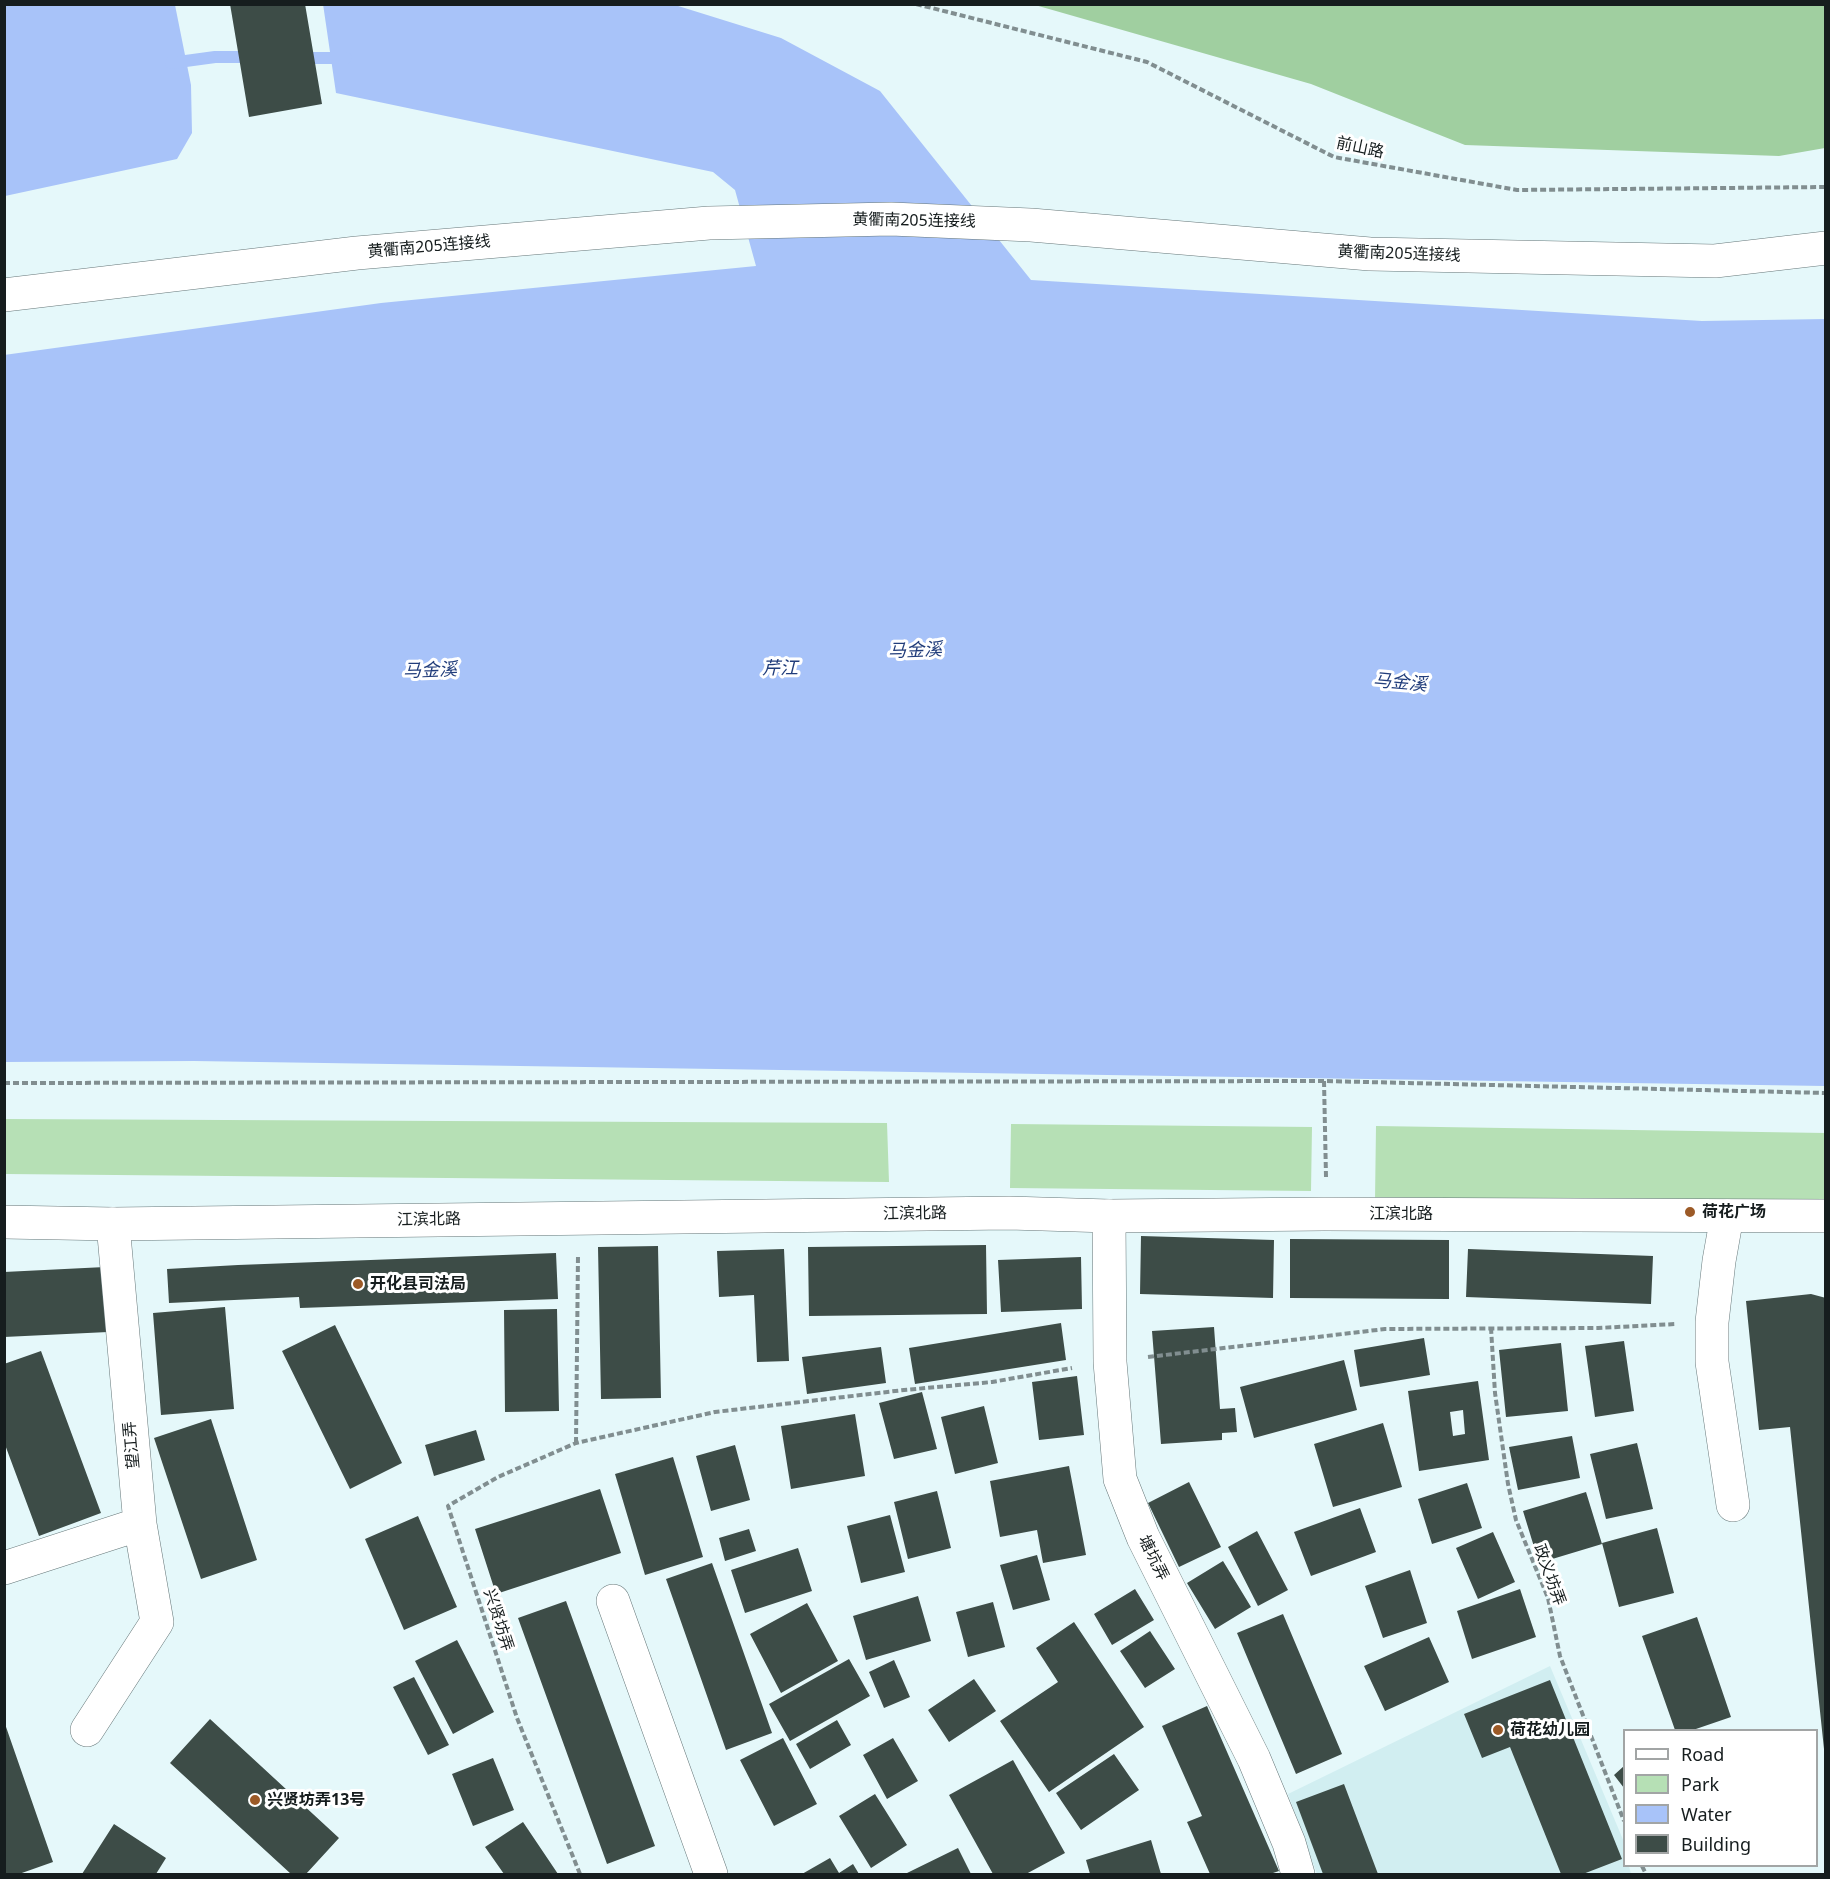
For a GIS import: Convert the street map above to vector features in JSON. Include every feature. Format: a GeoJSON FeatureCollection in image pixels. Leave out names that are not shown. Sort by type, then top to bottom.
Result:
{"type":"FeatureCollection","features":[{"type":"Feature","properties":{"kind":"main road","name":"黄衢南205连接线"},"geometry":{"type":"LineString","coordinates":[[4,294],[357,253],[710,223],[891,219],[1031,225],[1382,255],[1714,261],[1826,248]]}},
{"type":"Feature","properties":{"kind":"main road","name":"江滨北路"},"geometry":{"type":"LineString","coordinates":[[4,1222],[113,1224],[1009,1213],[1109,1216],[1324,1214],[1826,1216]]}},
{"type":"Feature","properties":{"kind":"main road","name":"塘坑弄"},"geometry":{"type":"LineString","coordinates":[[1109,1216],[1110,1362],[1120,1479],[1143,1537],[1254,1759],[1289,1843],[1298,1875]]}},
{"type":"Feature","properties":{"kind":"main road"},"geometry":{"type":"LineString","coordinates":[[1727,1216],[1712,1322],[1712,1362],[1733,1505]]}},
{"type":"Feature","properties":{"kind":"main road","name":"望江弄"},"geometry":{"type":"LineString","coordinates":[[87,1730],[157,1622],[140,1524],[113,1224]]}},
{"type":"Feature","properties":{"kind":"main road"},"geometry":{"type":"LineString","coordinates":[[4,1568],[140,1524]]}},
{"type":"Feature","properties":{"kind":"main road"},"geometry":{"type":"LineString","coordinates":[[613,1601],[711,1875]]}},
{"type":"Feature","properties":{"kind":"path","name":"前山路"},"geometry":{"type":"LineString","coordinates":[[916,4],[1147,62],[1334,157],[1517,190],[1826,187]]}},
{"type":"Feature","properties":{"kind":"path"},"geometry":{"type":"LineString","coordinates":[[4,1083],[1324,1081],[1826,1093]]}},
{"type":"Feature","properties":{"kind":"path"},"geometry":{"type":"LineString","coordinates":[[1324,1081],[1326,1160],[1324,1214]]}},
{"type":"Feature","properties":{"kind":"path","name":"兴贤坊弄"},"geometry":{"type":"LineString","coordinates":[[579,1218],[576,1443],[498,1477],[448,1506],[517,1718],[580,1875]]}},
{"type":"Feature","properties":{"kind":"path","name":"政义坊弄"},"geometry":{"type":"LineString","coordinates":[[1491,1328],[1495,1393],[1508,1484],[1516,1520],[1548,1598],[1560,1656],[1623,1818]]}},
{"type":"Feature","properties":{"kind":"shaded area","name":"荷花幼儿园"},"geometry":{"type":"Polygon","coordinates":[[[1550,1666],[1623,1840],[1623,1867],[1629,1867],[1631,1874],[1317,1874],[1288,1794],[1550,1666]]]}},
{"type":"Feature","properties":{"kind":"green space"},"geometry":{"type":"Polygon","coordinates":[[[1035,5],[1825,5],[1825,148],[1779,156],[1465,145],[1311,84],[1035,5]]]}},
{"type":"Feature","properties":{"kind":"green space"},"geometry":{"type":"Polygon","coordinates":[[[5,1119],[887,1123],[889,1182],[5,1174],[5,1119]]]}},
{"type":"Feature","properties":{"kind":"green space"},"geometry":{"type":"Polygon","coordinates":[[[1011,1124],[1312,1127],[1311,1191],[1010,1188],[1011,1124]]]}},
{"type":"Feature","properties":{"kind":"green space"},"geometry":{"type":"Polygon","coordinates":[[[1376,1126],[1825,1133],[1825,1207],[1375,1200],[1376,1126]]]}},
{"type":"Feature","properties":{"kind":"water","name":"芹江"},"geometry":{"type":"Polygon","coordinates":[[[323,4],[675,5],[781,38],[880,91],[1031,280],[1702,321],[1825,319],[1825,1086],[194,1061],[5,1062],[4,355],[381,303],[756,266],[735,190],[713,172],[336,93],[323,4]]]}},
{"type":"Feature","properties":{"kind":"water"},"geometry":{"type":"Polygon","coordinates":[[[4,5],[175,5],[191,85],[192,133],[177,159],[5,196],[4,5]]]}},
{"type":"Feature","properties":{"kind":"building"},"geometry":{"type":"Polygon","coordinates":[[[230,4],[305,4],[322,104],[249,117],[230,4]]]}},
{"type":"Feature","properties":{"kind":"building"},"geometry":{"type":"Polygon","coordinates":[[[1141,1236],[1274,1240],[1273,1298],[1140,1294],[1141,1236]]]}},
{"type":"Feature","properties":{"kind":"building"},"geometry":{"type":"Polygon","coordinates":[[[1290,1239],[1449,1240],[1449,1299],[1290,1298],[1290,1239]]]}},
{"type":"Feature","properties":{"kind":"building"},"geometry":{"type":"Polygon","coordinates":[[[986,1245],[987,1314],[809,1316],[808,1247],[986,1245]]]}},
{"type":"Feature","properties":{"kind":"building"},"geometry":{"type":"Polygon","coordinates":[[[658,1246],[661,1398],[601,1399],[598,1247],[658,1246]]]}},
{"type":"Feature","properties":{"kind":"building"},"geometry":{"type":"Polygon","coordinates":[[[784,1249],[789,1361],[757,1362],[754,1295],[719,1297],[717,1251],[784,1249]]]}},
{"type":"Feature","properties":{"kind":"building"},"geometry":{"type":"Polygon","coordinates":[[[1468,1249],[1653,1256],[1651,1304],[1466,1297],[1468,1249]]]}},
{"type":"Feature","properties":{"kind":"building"},"geometry":{"type":"Polygon","coordinates":[[[556,1253],[558,1299],[300,1308],[299,1297],[169,1303],[167,1269],[556,1253]]]}},
{"type":"Feature","properties":{"kind":"building"},"geometry":{"type":"Polygon","coordinates":[[[1081,1257],[1082,1309],[1001,1312],[998,1260],[1081,1257]]]}},
{"type":"Feature","properties":{"kind":"building"},"geometry":{"type":"Polygon","coordinates":[[[105,1267],[108,1332],[4,1337],[4,1272],[105,1267]]]}},
{"type":"Feature","properties":{"kind":"building"},"geometry":{"type":"Polygon","coordinates":[[[1811,1294],[1826,1298],[1826,1749],[1824,1749],[1790,1427],[1759,1430],[1746,1301],[1811,1294]]]}},
{"type":"Feature","properties":{"kind":"building"},"geometry":{"type":"Polygon","coordinates":[[[225,1307],[234,1409],[161,1415],[153,1313],[225,1307]]]}},
{"type":"Feature","properties":{"kind":"building"},"geometry":{"type":"Polygon","coordinates":[[[557,1309],[559,1411],[505,1412],[504,1310],[557,1309]]]}},
{"type":"Feature","properties":{"kind":"building"},"geometry":{"type":"Polygon","coordinates":[[[1061,1323],[1066,1360],[915,1384],[909,1348],[1061,1323]]]}},
{"type":"Feature","properties":{"kind":"building"},"geometry":{"type":"Polygon","coordinates":[[[335,1325],[402,1463],[350,1489],[282,1351],[335,1325]]]}},
{"type":"Feature","properties":{"kind":"building"},"geometry":{"type":"Polygon","coordinates":[[[1214,1327],[1220,1409],[1235,1408],[1237,1432],[1222,1433],[1222,1440],[1161,1444],[1152,1331],[1214,1327]]]}},
{"type":"Feature","properties":{"kind":"building"},"geometry":{"type":"Polygon","coordinates":[[[1424,1338],[1430,1375],[1360,1387],[1354,1350],[1424,1338]]]}},
{"type":"Feature","properties":{"kind":"building"},"geometry":{"type":"Polygon","coordinates":[[[1624,1341],[1634,1411],[1595,1417],[1585,1346],[1624,1341]]]}},
{"type":"Feature","properties":{"kind":"building"},"geometry":{"type":"Polygon","coordinates":[[[1561,1343],[1568,1411],[1506,1417],[1499,1350],[1561,1343]]]}},
{"type":"Feature","properties":{"kind":"building"},"geometry":{"type":"Polygon","coordinates":[[[881,1347],[886,1383],[807,1394],[802,1357],[881,1347]]]}},
{"type":"Feature","properties":{"kind":"building"},"geometry":{"type":"Polygon","coordinates":[[[41,1351],[101,1513],[39,1536],[4,1442],[4,1364],[41,1351]]]}},
{"type":"Feature","properties":{"kind":"building"},"geometry":{"type":"Polygon","coordinates":[[[1344,1360],[1357,1410],[1254,1438],[1240,1387],[1344,1360]]]}},
{"type":"Feature","properties":{"kind":"building"},"geometry":{"type":"Polygon","coordinates":[[[1077,1376],[1084,1435],[1039,1440],[1032,1382],[1077,1376]]]}},
{"type":"Feature","properties":{"kind":"building"},"geometry":{"type":"Polygon","coordinates":[[[1478,1381],[1489,1460],[1419,1471],[1408,1391],[1478,1381]],[[1463,1410],[1450,1412],[1453,1436],[1465,1434],[1463,1410]]]}},
{"type":"Feature","properties":{"kind":"building"},"geometry":{"type":"Polygon","coordinates":[[[922,1392],[937,1449],[894,1459],[879,1403],[922,1392]]]}},
{"type":"Feature","properties":{"kind":"building"},"geometry":{"type":"Polygon","coordinates":[[[984,1406],[998,1463],[955,1474],[941,1417],[984,1406]]]}},
{"type":"Feature","properties":{"kind":"building"},"geometry":{"type":"Polygon","coordinates":[[[855,1414],[865,1476],[791,1489],[781,1426],[855,1414]]]}},
{"type":"Feature","properties":{"kind":"building"},"geometry":{"type":"Polygon","coordinates":[[[211,1419],[257,1560],[201,1579],[154,1438],[211,1419]]]}},
{"type":"Feature","properties":{"kind":"building"},"geometry":{"type":"Polygon","coordinates":[[[1383,1423],[1402,1487],[1333,1507],[1314,1444],[1383,1423]]]}},
{"type":"Feature","properties":{"kind":"building"},"geometry":{"type":"Polygon","coordinates":[[[476,1430],[485,1460],[434,1476],[425,1445],[476,1430]]]}},
{"type":"Feature","properties":{"kind":"building"},"geometry":{"type":"Polygon","coordinates":[[[1572,1436],[1580,1478],[1518,1490],[1509,1447],[1572,1436]]]}},
{"type":"Feature","properties":{"kind":"building"},"geometry":{"type":"Polygon","coordinates":[[[1637,1443],[1653,1509],[1606,1519],[1590,1454],[1637,1443]]]}},
{"type":"Feature","properties":{"kind":"building"},"geometry":{"type":"Polygon","coordinates":[[[735,1445],[750,1500],[711,1511],[696,1456],[735,1445]]]}},
{"type":"Feature","properties":{"kind":"building"},"geometry":{"type":"Polygon","coordinates":[[[673,1457],[703,1557],[645,1575],[615,1474],[673,1457]]]}},
{"type":"Feature","properties":{"kind":"building"},"geometry":{"type":"Polygon","coordinates":[[[1069,1466],[1086,1555],[1043,1563],[1037,1530],[1000,1537],[990,1481],[1069,1466]]]}},
{"type":"Feature","properties":{"kind":"building"},"geometry":{"type":"Polygon","coordinates":[[[1189,1482],[1221,1547],[1179,1567],[1148,1503],[1189,1482]]]}},
{"type":"Feature","properties":{"kind":"building"},"geometry":{"type":"Polygon","coordinates":[[[1467,1483],[1482,1528],[1432,1544],[1418,1499],[1467,1483]]]}},
{"type":"Feature","properties":{"kind":"building"},"geometry":{"type":"Polygon","coordinates":[[[600,1489],[621,1553],[496,1594],[475,1529],[600,1489]]]}},
{"type":"Feature","properties":{"kind":"building"},"geometry":{"type":"Polygon","coordinates":[[[937,1491],[951,1548],[908,1559],[894,1502],[937,1491]]]}},
{"type":"Feature","properties":{"kind":"building"},"geometry":{"type":"Polygon","coordinates":[[[1586,1492],[1602,1544],[1539,1563],[1523,1511],[1586,1492]]]}},
{"type":"Feature","properties":{"kind":"building"},"geometry":{"type":"Polygon","coordinates":[[[1360,1508],[1376,1552],[1311,1576],[1294,1532],[1360,1508]]]}},
{"type":"Feature","properties":{"kind":"building"},"geometry":{"type":"Polygon","coordinates":[[[890,1515],[905,1572],[861,1583],[847,1526],[890,1515]]]}},
{"type":"Feature","properties":{"kind":"building"},"geometry":{"type":"Polygon","coordinates":[[[418,1516],[457,1607],[404,1630],[365,1539],[418,1516]]]}},
{"type":"Feature","properties":{"kind":"building"},"geometry":{"type":"Polygon","coordinates":[[[1657,1528],[1674,1593],[1619,1607],[1602,1543],[1657,1528]]]}},
{"type":"Feature","properties":{"kind":"building"},"geometry":{"type":"Polygon","coordinates":[[[749,1529],[756,1551],[725,1561],[719,1538],[749,1529]]]}},
{"type":"Feature","properties":{"kind":"building"},"geometry":{"type":"Polygon","coordinates":[[[1257,1531],[1288,1590],[1258,1606],[1228,1547],[1257,1531]]]}},
{"type":"Feature","properties":{"kind":"building"},"geometry":{"type":"Polygon","coordinates":[[[1493,1532],[1515,1582],[1478,1599],[1456,1548],[1493,1532]]]}},
{"type":"Feature","properties":{"kind":"building"},"geometry":{"type":"Polygon","coordinates":[[[798,1548],[812,1591],[745,1613],[731,1570],[798,1548]]]}},
{"type":"Feature","properties":{"kind":"building"},"geometry":{"type":"Polygon","coordinates":[[[1037,1555],[1050,1600],[1013,1610],[1000,1565],[1037,1555]]]}},
{"type":"Feature","properties":{"kind":"building"},"geometry":{"type":"Polygon","coordinates":[[[1223,1561],[1251,1607],[1215,1629],[1187,1583],[1223,1561]]]}},
{"type":"Feature","properties":{"kind":"building"},"geometry":{"type":"Polygon","coordinates":[[[712,1563],[772,1733],[726,1750],[666,1579],[712,1563]]]}},
{"type":"Feature","properties":{"kind":"building"},"geometry":{"type":"Polygon","coordinates":[[[1410,1570],[1427,1623],[1383,1638],[1365,1586],[1410,1570]]]}},
{"type":"Feature","properties":{"kind":"building"},"geometry":{"type":"Polygon","coordinates":[[[1135,1589],[1154,1620],[1112,1645],[1094,1614],[1135,1589]]]}},
{"type":"Feature","properties":{"kind":"building"},"geometry":{"type":"Polygon","coordinates":[[[1520,1589],[1536,1637],[1472,1659],[1457,1611],[1520,1589]]]}},
{"type":"Feature","properties":{"kind":"building"},"geometry":{"type":"Polygon","coordinates":[[[918,1596],[931,1641],[866,1660],[853,1616],[918,1596]]]}},
{"type":"Feature","properties":{"kind":"building"},"geometry":{"type":"Polygon","coordinates":[[[566,1601],[655,1846],[607,1864],[518,1618],[566,1601]]]}},
{"type":"Feature","properties":{"kind":"building"},"geometry":{"type":"Polygon","coordinates":[[[993,1602],[1005,1647],[968,1657],[956,1612],[993,1602]]]}},
{"type":"Feature","properties":{"kind":"building"},"geometry":{"type":"Polygon","coordinates":[[[807,1603],[838,1661],[781,1693],[750,1634],[807,1603]]]}},
{"type":"Feature","properties":{"kind":"building"},"geometry":{"type":"Polygon","coordinates":[[[1283,1614],[1342,1754],[1296,1774],[1237,1633],[1283,1614]]]}},
{"type":"Feature","properties":{"kind":"building"},"geometry":{"type":"Polygon","coordinates":[[[1697,1617],[1731,1717],[1696,1729],[1675,1729],[1642,1636],[1697,1617]]]}},
{"type":"Feature","properties":{"kind":"building"},"geometry":{"type":"Polygon","coordinates":[[[1074,1622],[1144,1727],[1049,1792],[1000,1721],[1058,1682],[1036,1648],[1074,1622]]]}},
{"type":"Feature","properties":{"kind":"building"},"geometry":{"type":"Polygon","coordinates":[[[1150,1631],[1175,1669],[1145,1688],[1120,1651],[1150,1631]]]}},
{"type":"Feature","properties":{"kind":"building"},"geometry":{"type":"Polygon","coordinates":[[[1429,1637],[1449,1682],[1385,1711],[1364,1666],[1429,1637]]]}},
{"type":"Feature","properties":{"kind":"building"},"geometry":{"type":"Polygon","coordinates":[[[457,1640],[494,1712],[453,1734],[415,1661],[457,1640]]]}},
{"type":"Feature","properties":{"kind":"building"},"geometry":{"type":"Polygon","coordinates":[[[849,1659],[870,1696],[790,1741],[769,1704],[849,1659]]]}},
{"type":"Feature","properties":{"kind":"building"},"geometry":{"type":"Polygon","coordinates":[[[894,1660],[910,1697],[884,1708],[869,1672],[894,1660]]]}},
{"type":"Feature","properties":{"kind":"building"},"geometry":{"type":"Polygon","coordinates":[[[414,1677],[449,1745],[428,1755],[393,1687],[414,1677]]]}},
{"type":"Feature","properties":{"kind":"building"},"geometry":{"type":"Polygon","coordinates":[[[974,1679],[996,1711],[949,1742],[928,1710],[974,1679]]]}},
{"type":"Feature","properties":{"kind":"building"},"geometry":{"type":"Polygon","coordinates":[[[1550,1680],[1622,1859],[1583,1874],[1561,1874],[1510,1747],[1482,1758],[1464,1714],[1550,1680]]]}},
{"type":"Feature","properties":{"kind":"building"},"geometry":{"type":"Polygon","coordinates":[[[1207,1706],[1279,1871],[1270,1874],[1210,1874],[1187,1822],[1202,1816],[1162,1726],[1207,1706]]]}},
{"type":"Feature","properties":{"kind":"building","name":"兴贤坊弄13号"},"geometry":{"type":"Polygon","coordinates":[[[210,1719],[339,1838],[306,1874],[291,1874],[170,1763],[210,1719]]]}},
{"type":"Feature","properties":{"kind":"building"},"geometry":{"type":"Polygon","coordinates":[[[837,1720],[851,1745],[810,1769],[796,1744],[837,1720]]]}},
{"type":"Feature","properties":{"kind":"building"},"geometry":{"type":"Polygon","coordinates":[[[5,1724],[53,1862],[19,1874],[4,1874],[5,1724]]]}},
{"type":"Feature","properties":{"kind":"building"},"geometry":{"type":"Polygon","coordinates":[[[783,1738],[817,1804],[774,1826],[740,1760],[783,1738]]]}},
{"type":"Feature","properties":{"kind":"building"},"geometry":{"type":"Polygon","coordinates":[[[893,1738],[918,1781],[887,1799],[863,1755],[893,1738]]]}},
{"type":"Feature","properties":{"kind":"building"},"geometry":{"type":"Polygon","coordinates":[[[1114,1754],[1139,1790],[1081,1830],[1056,1793],[1114,1754]]]}},
{"type":"Feature","properties":{"kind":"building"},"geometry":{"type":"Polygon","coordinates":[[[493,1758],[514,1810],[473,1826],[452,1774],[493,1758]]]}},
{"type":"Feature","properties":{"kind":"building"},"geometry":{"type":"Polygon","coordinates":[[[1013,1760],[1065,1853],[1026,1874],[993,1874],[949,1795],[1013,1760]]]}},
{"type":"Feature","properties":{"kind":"building"},"geometry":{"type":"Polygon","coordinates":[[[1623,1767],[1623,1787],[1614,1775],[1623,1767]]]}},
{"type":"Feature","properties":{"kind":"building"},"geometry":{"type":"Polygon","coordinates":[[[1344,1784],[1378,1874],[1323,1874],[1296,1802],[1344,1784]]]}},
{"type":"Feature","properties":{"kind":"building"},"geometry":{"type":"Polygon","coordinates":[[[875,1794],[907,1845],[871,1868],[839,1816],[875,1794]]]}},
{"type":"Feature","properties":{"kind":"building"},"geometry":{"type":"Polygon","coordinates":[[[523,1822],[558,1874],[504,1874],[485,1847],[523,1822]]]}},
{"type":"Feature","properties":{"kind":"building"},"geometry":{"type":"Polygon","coordinates":[[[114,1824],[166,1858],[156,1874],[82,1874],[114,1824]]]}},
{"type":"Feature","properties":{"kind":"building"},"geometry":{"type":"Polygon","coordinates":[[[1151,1840],[1161,1874],[1090,1874],[1086,1860],[1151,1840]]]}},
{"type":"Feature","properties":{"kind":"building"},"geometry":{"type":"Polygon","coordinates":[[[958,1848],[971,1874],[907,1873],[958,1848]]]}},
{"type":"Feature","properties":{"kind":"building"},"geometry":{"type":"Polygon","coordinates":[[[830,1858],[839,1873],[853,1864],[859,1874],[802,1874],[830,1858]]]}},
{"type":"Feature","properties":{"kind":"waterway"},"geometry":{"type":"LineString","coordinates":[[171,63],[215,57],[256,57]]}},
{"type":"Feature","properties":{"kind":"waterway"},"geometry":{"type":"LineString","coordinates":[[300,58],[346,58]]}},
{"type":"Feature","properties":{"kind":"place","name":"荷花广场"},"geometry":{"type":"Point","coordinates":[1690,1212]}},
{"type":"Feature","properties":{"kind":"place","name":"开化县司法局"},"geometry":{"type":"Point","coordinates":[358,1284]}},
{"type":"Feature","properties":{"kind":"place","name":"荷花幼儿园"},"geometry":{"type":"Point","coordinates":[1498,1730]}},
{"type":"Feature","properties":{"kind":"place","name":"兴贤坊弄13号"},"geometry":{"type":"Point","coordinates":[255,1800]}},
{"type":"Feature","properties":{"kind":"water label","name":"马金溪"},"geometry":{"type":"Point","coordinates":[915,651]}},
{"type":"Feature","properties":{"kind":"water label","name":"马金溪"},"geometry":{"type":"Point","coordinates":[430,671]}},
{"type":"Feature","properties":{"kind":"water label","name":"马金溪"},"geometry":{"type":"Point","coordinates":[1400,683]}}]}
